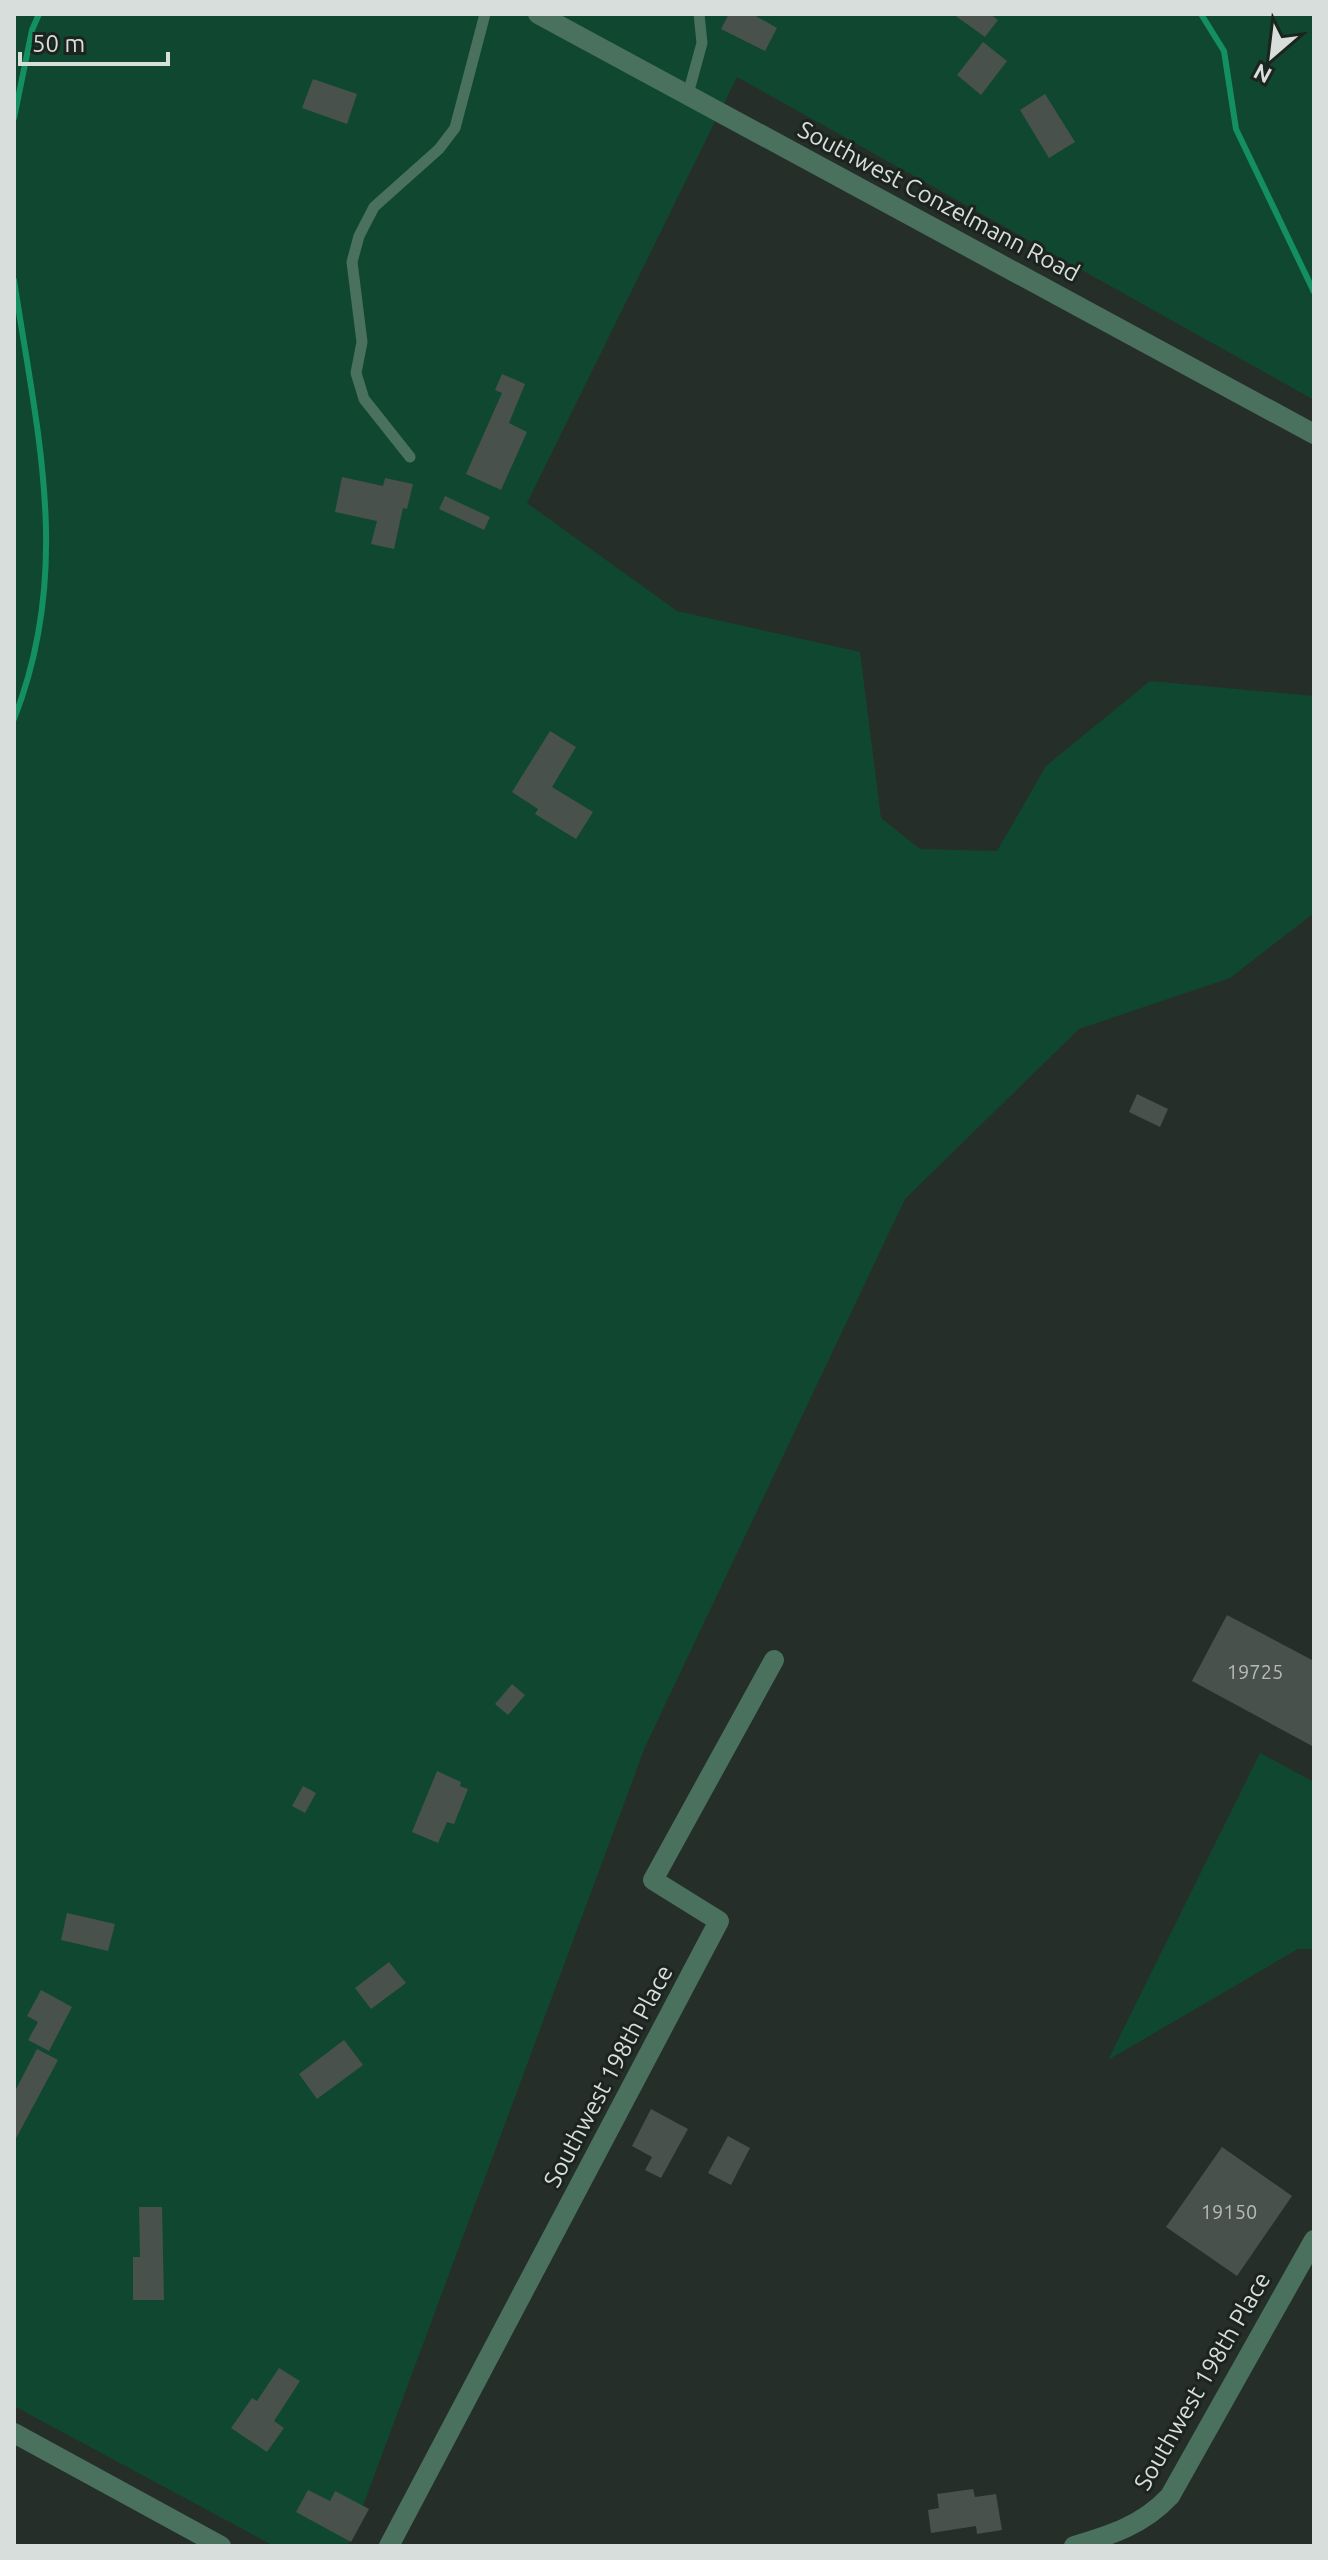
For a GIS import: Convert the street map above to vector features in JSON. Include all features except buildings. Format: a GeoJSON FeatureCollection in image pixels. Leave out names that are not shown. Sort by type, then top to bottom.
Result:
{"type":"FeatureCollection","features":[{"type":"Feature","properties":{"kind":"street","name":"Southwest Conzelmann Road"},"geometry":{"type":"LineString","coordinates":[[538,14],[1314,434]]}},
{"type":"Feature","properties":{"kind":"street","name":"Southwest 198th Place"},"geometry":{"type":"LineString","coordinates":[[389,2546],[719,1921],[653,1880],[774,1660]]}},
{"type":"Feature","properties":{"kind":"street","name":"Southwest 198th Place"},"geometry":{"type":"LineString","coordinates":[[1074,2546],[1115,2533],[1152,2516],[1170,2496],[1314,2240]]}},
{"type":"Feature","properties":{"kind":"street"},"geometry":{"type":"LineString","coordinates":[[14,2433],[221,2546]]}},
{"type":"Feature","properties":{"kind":"lane"},"geometry":{"type":"LineString","coordinates":[[410,457],[364,399],[356,373],[362,342],[352,262],[359,236],[374,207],[439,149],[455,128],[485,14]]}},
{"type":"Feature","properties":{"kind":"lane"},"geometry":{"type":"LineString","coordinates":[[688,94],[702,43],[699,14]]}},
{"type":"Feature","properties":{"kind":"green space"},"geometry":{"type":"Polygon","coordinates":[[[14,14],[1314,14],[1314,400],[737,77],[527,503],[677,611],[860,652],[881,818],[920,849],[997,851],[1046,766],[1150,681],[1314,696],[1314,913],[1230,978],[1079,1029],[905,1199],[645,1747],[348,2546],[274,2546],[14,2406],[14,14]]]}},
{"type":"Feature","properties":{"kind":"green space"},"geometry":{"type":"Polygon","coordinates":[[[1260,1753],[1314,1782],[1314,1949],[1298,1949],[1108,2060],[1260,1753]]]}},
{"type":"Feature","properties":{"kind":"waterway"},"geometry":{"type":"LineString","coordinates":[[14,118],[32,30],[39,14]]}},
{"type":"Feature","properties":{"kind":"waterway"},"geometry":{"type":"LineString","coordinates":[[1201,14],[1224,51],[1236,129],[1314,292]]}},
{"type":"Feature","properties":{"kind":"waterway"},"geometry":{"type":"LineString","coordinates":[[14,280],[40,447],[46,555],[42,609],[32,663],[14,719]]}}]}
